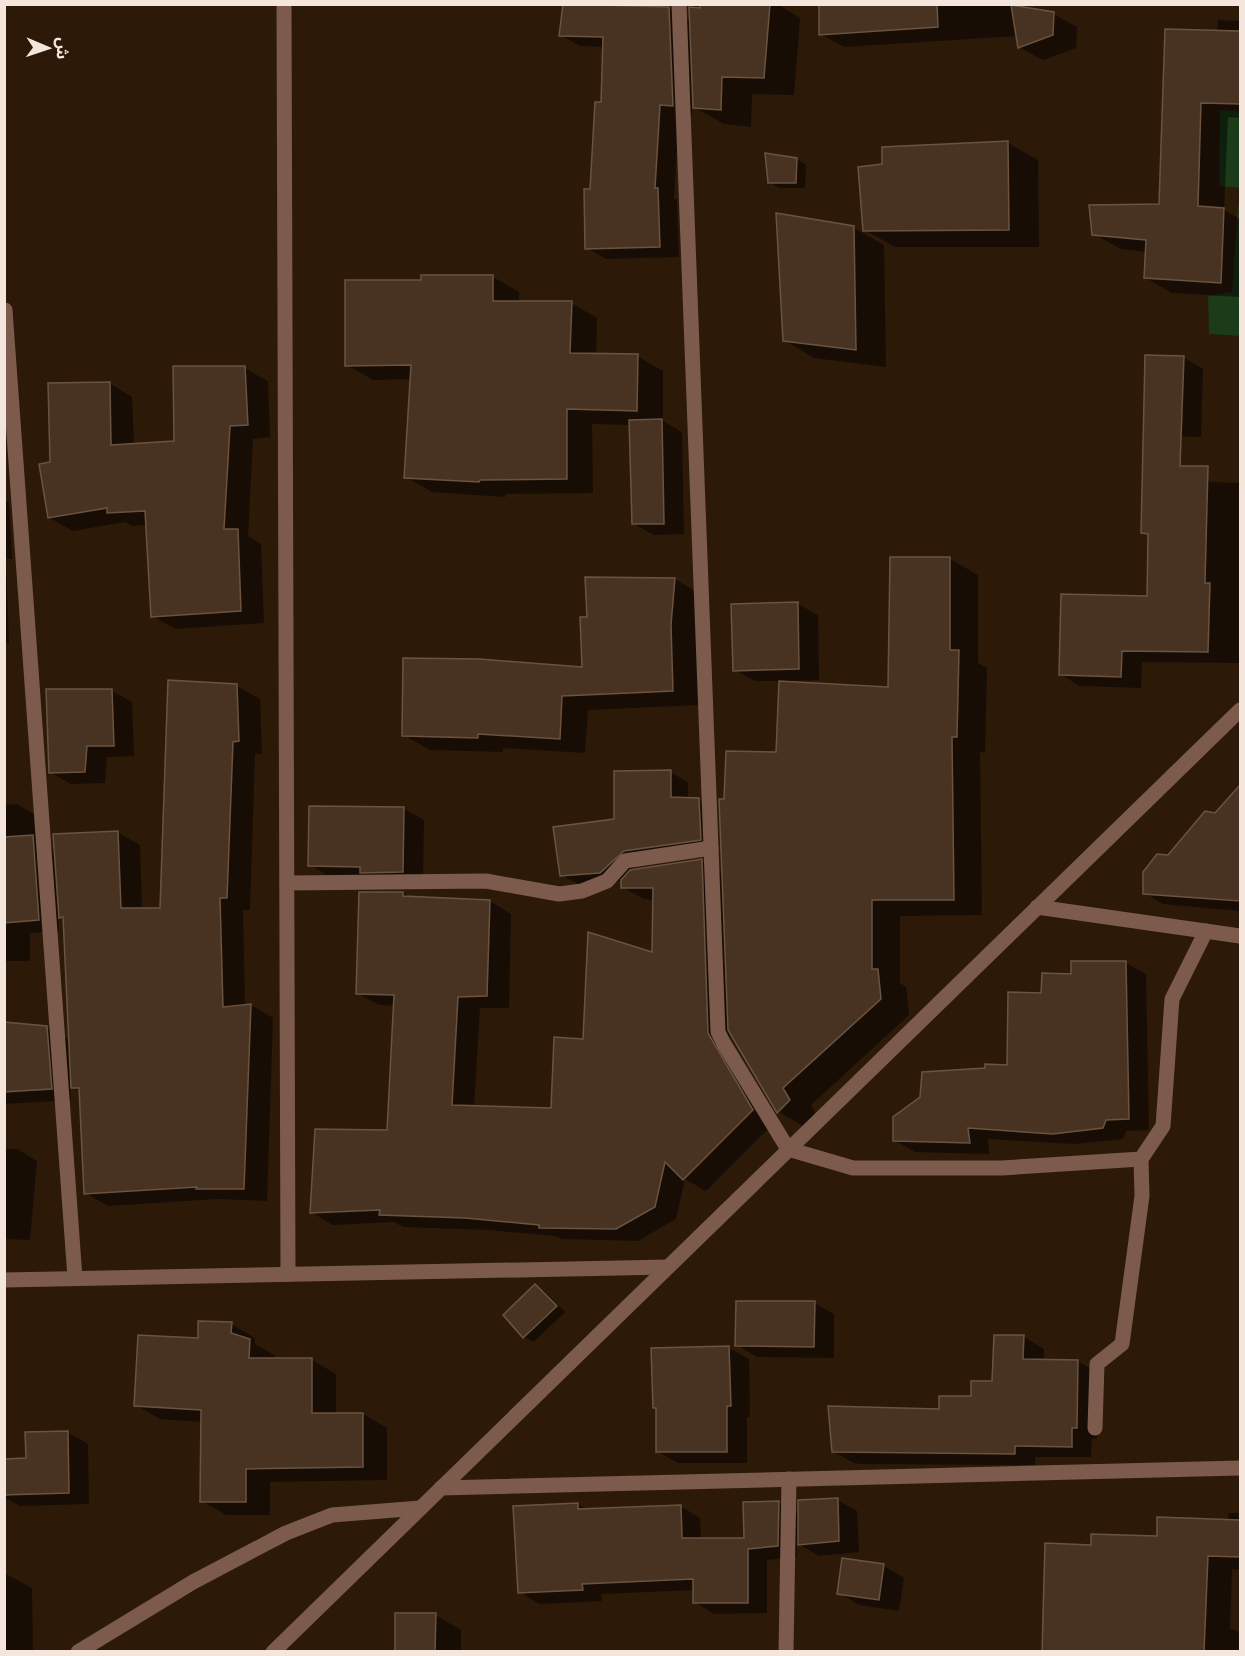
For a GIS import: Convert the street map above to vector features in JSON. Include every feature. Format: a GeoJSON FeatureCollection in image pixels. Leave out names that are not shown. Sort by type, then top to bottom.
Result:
{"type":"FeatureCollection","features":[{"type":"Feature","properties":{"kind":"street"},"geometry":{"type":"LineString","coordinates":[[284,4],[288,1274]]}},
{"type":"Feature","properties":{"kind":"street"},"geometry":{"type":"LineString","coordinates":[[679,4],[718,1032],[788,1149],[853,1168],[1002,1168],[1141,1159]]}},
{"type":"Feature","properties":{"kind":"street"},"geometry":{"type":"LineString","coordinates":[[5,310],[75,1278]]}},
{"type":"Feature","properties":{"kind":"street"},"geometry":{"type":"LineString","coordinates":[[273,1652],[1240,710]]}},
{"type":"Feature","properties":{"kind":"street"},"geometry":{"type":"LineString","coordinates":[[288,883],[486,880],[559,894],[582,891],[607,881],[625,861],[711,848]]}},
{"type":"Feature","properties":{"kind":"street"},"geometry":{"type":"LineString","coordinates":[[1037,907],[1240,936]]}},
{"type":"Feature","properties":{"kind":"street"},"geometry":{"type":"LineString","coordinates":[[1095,1428],[1097,1364],[1122,1344],[1142,1196],[1141,1159],[1163,1126],[1172,999],[1206,931]]}},
{"type":"Feature","properties":{"kind":"street"},"geometry":{"type":"LineString","coordinates":[[4,1280],[668,1267]]}},
{"type":"Feature","properties":{"kind":"street"},"geometry":{"type":"LineString","coordinates":[[441,1488],[1240,1468]]}},
{"type":"Feature","properties":{"kind":"street"},"geometry":{"type":"LineString","coordinates":[[786,1652],[789,1479]]}},
{"type":"Feature","properties":{"kind":"street"},"geometry":{"type":"LineString","coordinates":[[78,1652],[193,1582],[286,1533],[332,1515],[420,1508]]}},
{"type":"Feature","properties":{"kind":"green space"},"geometry":{"type":"Polygon","coordinates":[[[1220,110],[1240,111],[1240,188],[1219,186],[1220,110]]]}},
{"type":"Feature","properties":{"kind":"green space"},"geometry":{"type":"Polygon","coordinates":[[[1238,205],[1240,205],[1240,336],[1209,334],[1208,296],[1232,292],[1238,205]]]}},
{"type":"Feature","properties":{"kind":"building"},"geometry":{"type":"Polygon","coordinates":[[[563,4],[669,7],[673,106],[660,105],[655,188],[658,188],[660,247],[585,249],[584,189],[590,189],[595,102],[601,102],[603,37],[559,36],[563,4]]]}},
{"type":"Feature","properties":{"kind":"building"},"geometry":{"type":"Polygon","coordinates":[[[700,4],[770,4],[764,78],[722,77],[721,110],[693,108],[689,7],[700,8],[700,4]]]}},
{"type":"Feature","properties":{"kind":"building"},"geometry":{"type":"Polygon","coordinates":[[[819,4],[937,4],[938,27],[819,35],[819,4]]]}},
{"type":"Feature","properties":{"kind":"building"},"geometry":{"type":"Polygon","coordinates":[[[1011,5],[1054,12],[1053,35],[1018,48],[1011,5]]]}},
{"type":"Feature","properties":{"kind":"building"},"geometry":{"type":"Polygon","coordinates":[[[1165,29],[1240,31],[1240,104],[1201,103],[1198,206],[1224,208],[1221,283],[1144,278],[1146,240],[1092,235],[1089,205],[1159,204],[1165,29]]]}},
{"type":"Feature","properties":{"kind":"building"},"geometry":{"type":"Polygon","coordinates":[[[1008,141],[1009,230],[863,231],[858,167],[882,164],[882,147],[1008,141]]]}},
{"type":"Feature","properties":{"kind":"building"},"geometry":{"type":"Polygon","coordinates":[[[765,153],[797,158],[796,183],[768,183],[765,153]]]}},
{"type":"Feature","properties":{"kind":"building"},"geometry":{"type":"Polygon","coordinates":[[[776,213],[854,226],[856,350],[783,341],[776,213]]]}},
{"type":"Feature","properties":{"kind":"building"},"geometry":{"type":"Polygon","coordinates":[[[421,275],[493,275],[493,301],[572,301],[570,353],[638,354],[637,411],[567,409],[567,479],[480,480],[479,482],[404,478],[411,365],[345,366],[345,280],[421,280],[421,275]]]}},
{"type":"Feature","properties":{"kind":"building"},"geometry":{"type":"Polygon","coordinates":[[[1145,355],[1184,356],[1180,466],[1208,466],[1205,583],[1210,583],[1208,652],[1122,651],[1121,677],[1059,675],[1061,594],[1147,596],[1148,534],[1141,533],[1145,355]]]}},
{"type":"Feature","properties":{"kind":"building"},"geometry":{"type":"Polygon","coordinates":[[[173,366],[245,366],[248,425],[230,426],[224,529],[238,529],[241,611],[151,617],[145,511],[107,513],[107,508],[48,518],[39,464],[50,462],[48,383],[110,382],[111,445],[174,441],[173,366]]]}},
{"type":"Feature","properties":{"kind":"building"},"geometry":{"type":"Polygon","coordinates":[[[662,419],[664,524],[632,524],[629,420],[662,419]]]}},
{"type":"Feature","properties":{"kind":"building"},"geometry":{"type":"Polygon","coordinates":[[[890,557],[950,557],[950,650],[959,650],[957,737],[952,737],[954,900],[872,900],[872,969],[878,969],[881,999],[783,1088],[790,1100],[777,1113],[728,1030],[719,799],[724,799],[726,751],[776,752],[779,681],[888,687],[890,557]]]}},
{"type":"Feature","properties":{"kind":"building"},"geometry":{"type":"Polygon","coordinates":[[[585,577],[675,578],[671,625],[673,691],[562,696],[560,739],[478,734],[478,738],[402,736],[403,658],[479,659],[582,667],[580,617],[587,617],[585,577]]]}},
{"type":"Feature","properties":{"kind":"building"},"geometry":{"type":"Polygon","coordinates":[[[798,602],[799,669],[733,671],[731,604],[798,602]]]}},
{"type":"Feature","properties":{"kind":"building"},"geometry":{"type":"Polygon","coordinates":[[[168,680],[237,684],[239,741],[233,742],[227,898],[220,898],[223,1007],[251,1004],[244,1189],[196,1189],[197,1187],[84,1194],[79,1088],[71,1088],[63,917],[59,918],[53,834],[118,831],[121,908],[160,908],[168,680]]]}},
{"type":"Feature","properties":{"kind":"building"},"geometry":{"type":"Polygon","coordinates":[[[46,689],[112,689],[114,746],[87,746],[85,772],[49,773],[46,689]]]}},
{"type":"Feature","properties":{"kind":"building"},"geometry":{"type":"Polygon","coordinates":[[[671,770],[671,797],[699,798],[701,840],[624,851],[600,873],[560,876],[553,827],[614,819],[614,771],[671,770]]]}},
{"type":"Feature","properties":{"kind":"building"},"geometry":{"type":"Polygon","coordinates":[[[1240,785],[1240,901],[1143,894],[1143,872],[1157,854],[1168,855],[1205,811],[1215,813],[1240,785]]]}},
{"type":"Feature","properties":{"kind":"building"},"geometry":{"type":"Polygon","coordinates":[[[309,806],[404,807],[403,872],[360,873],[360,867],[308,866],[309,806]]]}},
{"type":"Feature","properties":{"kind":"building"},"geometry":{"type":"Polygon","coordinates":[[[33,835],[39,920],[4,923],[4,837],[33,835]]]}},
{"type":"Feature","properties":{"kind":"building"},"geometry":{"type":"Polygon","coordinates":[[[702,859],[708,1033],[753,1110],[683,1180],[665,1162],[655,1207],[616,1229],[539,1228],[539,1225],[465,1218],[379,1215],[380,1210],[310,1213],[315,1129],[387,1130],[394,995],[356,994],[359,892],[403,892],[403,896],[490,900],[487,996],[458,997],[452,1105],[551,1108],[554,1037],[583,1039],[588,932],[652,952],[653,888],[621,888],[621,880],[630,870],[702,859]]]}},
{"type":"Feature","properties":{"kind":"building"},"geometry":{"type":"Polygon","coordinates":[[[1071,961],[1126,961],[1129,1119],[1106,1120],[1103,1128],[1053,1134],[968,1128],[970,1143],[893,1141],[893,1117],[920,1097],[922,1072],[985,1068],[985,1064],[1007,1065],[1008,992],[1041,993],[1042,973],[1071,974],[1071,961]]]}},
{"type":"Feature","properties":{"kind":"building"},"geometry":{"type":"Polygon","coordinates":[[[4,1022],[47,1026],[52,1089],[4,1092],[4,1022]]]}},
{"type":"Feature","properties":{"kind":"building"},"geometry":{"type":"Polygon","coordinates":[[[535,1284],[557,1306],[523,1338],[503,1315],[535,1284]]]}},
{"type":"Feature","properties":{"kind":"building"},"geometry":{"type":"Polygon","coordinates":[[[736,1301],[815,1301],[814,1347],[735,1346],[736,1301]]]}},
{"type":"Feature","properties":{"kind":"building"},"geometry":{"type":"Polygon","coordinates":[[[198,1321],[232,1322],[231,1333],[250,1339],[249,1358],[312,1358],[312,1413],[363,1413],[363,1467],[246,1469],[246,1502],[200,1502],[201,1410],[134,1406],[138,1335],[198,1338],[198,1321]]]}},
{"type":"Feature","properties":{"kind":"building"},"geometry":{"type":"Polygon","coordinates":[[[994,1335],[1024,1335],[1023,1359],[1078,1360],[1077,1428],[1072,1428],[1072,1447],[1015,1446],[1015,1454],[832,1452],[828,1406],[939,1409],[939,1396],[971,1396],[971,1381],[992,1381],[994,1335]]]}},
{"type":"Feature","properties":{"kind":"building"},"geometry":{"type":"Polygon","coordinates":[[[729,1346],[731,1406],[727,1406],[727,1452],[656,1452],[656,1408],[653,1408],[651,1348],[729,1346]]]}},
{"type":"Feature","properties":{"kind":"building"},"geometry":{"type":"Polygon","coordinates":[[[68,1431],[69,1493],[4,1495],[4,1459],[26,1458],[25,1432],[68,1431]]]}},
{"type":"Feature","properties":{"kind":"building"},"geometry":{"type":"Polygon","coordinates":[[[838,1498],[839,1541],[798,1545],[798,1500],[838,1498]]]}},
{"type":"Feature","properties":{"kind":"building"},"geometry":{"type":"Polygon","coordinates":[[[779,1501],[778,1546],[748,1549],[748,1603],[693,1603],[693,1579],[582,1584],[583,1590],[518,1593],[513,1506],[578,1503],[578,1509],[681,1505],[682,1538],[744,1538],[743,1502],[779,1501]]]}},
{"type":"Feature","properties":{"kind":"building"},"geometry":{"type":"Polygon","coordinates":[[[1157,1517],[1240,1520],[1240,1557],[1208,1556],[1204,1652],[1042,1652],[1045,1543],[1091,1545],[1091,1534],[1157,1536],[1157,1517]]]}},
{"type":"Feature","properties":{"kind":"building"},"geometry":{"type":"Polygon","coordinates":[[[842,1558],[884,1564],[879,1600],[837,1594],[842,1558]]]}},
{"type":"Feature","properties":{"kind":"building"},"geometry":{"type":"Polygon","coordinates":[[[395,1613],[436,1613],[435,1652],[395,1652],[395,1613]]]}}]}
